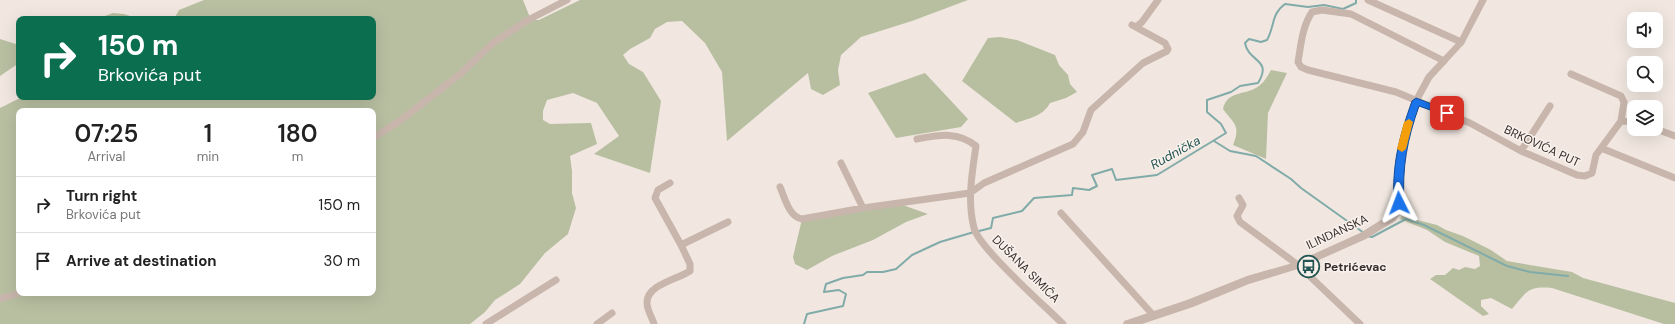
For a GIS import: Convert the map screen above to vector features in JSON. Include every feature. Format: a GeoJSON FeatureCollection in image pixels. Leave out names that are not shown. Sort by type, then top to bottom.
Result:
{"type":"FeatureCollection","features":[{"type":"Feature","properties":{"kind":"street"},"geometry":{"type":"LineString","coordinates":[[376,136],[401,120],[459,75],[493,43],[528,20],[567,0]]}},
{"type":"Feature","properties":{"kind":"street"},"geometry":{"type":"LineString","coordinates":[[780,187],[792,214],[796,218],[802,219],[863,208],[970,193],[984,183],[1073,144],[1083,132],[1091,110],[1143,63],[1167,51],[1168,48],[1165,43],[1134,26],[1142,22],[1158,0]]}},
{"type":"Feature","properties":{"kind":"street"},"geometry":{"type":"LineString","coordinates":[[1368,0],[1462,42]]}},
{"type":"Feature","properties":{"kind":"street","name":"ILINDANSKA"},"geometry":{"type":"LineString","coordinates":[[1128,324],[1189,304],[1247,280],[1298,265],[1366,234],[1392,218],[1398,209],[1400,157],[1405,133],[1416,101],[1429,77],[1462,42],[1483,0]]}},
{"type":"Feature","properties":{"kind":"street","name":"BRKOVIĆA PUT"},"geometry":{"type":"LineString","coordinates":[[1444,61],[1351,14],[1322,10],[1312,12],[1304,27],[1302,34],[1303,41],[1298,62],[1302,67],[1387,89],[1470,123],[1521,151],[1572,174],[1585,176],[1592,173],[1596,155],[1620,121]]}},
{"type":"Feature","properties":{"kind":"street"},"geometry":{"type":"LineString","coordinates":[[1572,74],[1621,96],[1624,102],[1620,121],[1627,122]]}},
{"type":"Feature","properties":{"kind":"street"},"geometry":{"type":"LineString","coordinates":[[1521,151],[1550,106]]}},
{"type":"Feature","properties":{"kind":"street"},"geometry":{"type":"LineString","coordinates":[[1663,132],[1675,136]]}},
{"type":"Feature","properties":{"kind":"street","name":"DUŠANA SIMIĆA"},"geometry":{"type":"LineString","coordinates":[[917,139],[943,135],[959,136],[969,139],[976,146],[970,183],[970,193],[974,229],[978,238],[986,248],[1064,324]]}},
{"type":"Feature","properties":{"kind":"street"},"geometry":{"type":"LineString","coordinates":[[1601,148],[1675,178]]}},
{"type":"Feature","properties":{"kind":"street"},"geometry":{"type":"LineString","coordinates":[[841,163],[863,208]]}},
{"type":"Feature","properties":{"kind":"street"},"geometry":{"type":"LineString","coordinates":[[654,324],[647,301],[648,293],[653,288],[683,276],[690,271],[690,264],[681,245],[655,198],[655,194],[658,190],[670,183]]}},
{"type":"Feature","properties":{"kind":"street"},"geometry":{"type":"LineString","coordinates":[[1239,198],[1243,205],[1237,216],[1240,222],[1298,265],[1360,324]]}},
{"type":"Feature","properties":{"kind":"street"},"geometry":{"type":"LineString","coordinates":[[1061,213],[1154,316]]}},
{"type":"Feature","properties":{"kind":"street"},"geometry":{"type":"LineString","coordinates":[[681,245],[728,222]]}},
{"type":"Feature","properties":{"kind":"street"},"geometry":{"type":"LineString","coordinates":[[486,324],[556,280]]}},
{"type":"Feature","properties":{"kind":"street"},"geometry":{"type":"LineString","coordinates":[[0,299],[16,294]]}},
{"type":"Feature","properties":{"kind":"street"},"geometry":{"type":"LineString","coordinates":[[597,324],[612,313]]}},
{"type":"Feature","properties":{"kind":"green space"},"geometry":{"type":"Polygon","coordinates":[[[204,0],[523,0],[531,20],[539,20],[580,0],[968,0],[912,21],[861,37],[841,55],[838,70],[840,85],[823,95],[811,89],[808,73],[727,141],[722,72],[705,43],[682,21],[667,22],[655,29],[650,38],[630,49],[623,55],[629,64],[643,72],[661,101],[650,173],[594,154],[619,136],[597,103],[573,93],[547,100],[543,111],[543,120],[550,124],[591,123],[597,144],[570,156],[572,193],[576,208],[568,234],[545,253],[520,284],[495,300],[485,312],[470,324],[0,324],[0,108],[16,100],[376,100],[376,16],[176,16],[179,10],[204,0]]]}},
{"type":"Feature","properties":{"kind":"green space"},"geometry":{"type":"Polygon","coordinates":[[[113,13],[130,16],[104,16],[113,13]]]}},
{"type":"Feature","properties":{"kind":"green space"},"geometry":{"type":"Polygon","coordinates":[[[1000,37],[1017,40],[1055,55],[1059,65],[1068,75],[1070,84],[1077,92],[1066,98],[1050,103],[1040,114],[1016,123],[962,81],[988,38],[1000,37]]]}},
{"type":"Feature","properties":{"kind":"green space"},"geometry":{"type":"Polygon","coordinates":[[[0,39],[16,44],[16,65],[0,76],[0,39]]]}},
{"type":"Feature","properties":{"kind":"green space"},"geometry":{"type":"Polygon","coordinates":[[[1271,70],[1287,73],[1268,113],[1266,159],[1233,145],[1236,133],[1235,125],[1223,109],[1229,98],[1250,91],[1260,85],[1271,70]]]}},
{"type":"Feature","properties":{"kind":"green space"},"geometry":{"type":"Polygon","coordinates":[[[925,73],[968,119],[961,127],[896,138],[868,93],[925,73]]]}},
{"type":"Feature","properties":{"kind":"green space"},"geometry":{"type":"Polygon","coordinates":[[[897,203],[928,214],[906,222],[873,240],[832,256],[807,270],[795,264],[793,257],[802,219],[897,203]]]}},
{"type":"Feature","properties":{"kind":"green space"},"geometry":{"type":"Polygon","coordinates":[[[1402,216],[1437,225],[1463,236],[1491,250],[1507,261],[1572,272],[1583,278],[1675,303],[1675,324],[1664,324],[1552,288],[1538,288],[1529,291],[1512,309],[1491,298],[1481,300],[1481,306],[1489,314],[1483,316],[1430,279],[1436,275],[1445,275],[1453,268],[1459,270],[1465,267],[1475,269],[1480,266],[1479,256],[1445,242],[1427,230],[1400,219],[1402,216]]]}},
{"type":"Feature","properties":{"kind":"waterway","name":"Rudnička"},"geometry":{"type":"LineString","coordinates":[[979,231],[991,228],[993,218],[1022,211],[1034,198],[1072,195],[1073,188],[1089,190],[1097,186],[1092,175],[1112,169],[1116,180],[1157,175],[1226,133],[1221,124],[1207,112],[1207,100],[1231,92],[1240,86],[1258,83],[1263,69],[1258,61],[1250,54],[1245,43],[1249,39],[1261,42],[1267,40],[1275,16],[1285,4],[1308,7],[1324,5],[1343,9],[1356,3],[1356,0]]}},
{"type":"Feature","properties":{"kind":"waterway"},"geometry":{"type":"LineString","coordinates":[[1214,141],[1230,151],[1256,156],[1291,179],[1301,188],[1364,233]]}},
{"type":"Feature","properties":{"kind":"waterway"},"geometry":{"type":"LineString","coordinates":[[1367,236],[1372,237],[1406,219],[1424,225],[1507,266],[1530,272],[1568,276]]}},
{"type":"Feature","properties":{"kind":"waterway","name":"Rudnička"},"geometry":{"type":"LineString","coordinates":[[804,324],[807,314],[843,306],[846,294],[839,290],[824,292],[826,284],[843,278],[863,275],[867,272],[883,272],[896,269],[912,255],[940,242],[974,232]]}},
{"type":"Feature","properties":{"kind":"slow traffic"},"geometry":{"type":"LineString","coordinates":[[1402,149],[1409,122]]}},
{"type":"Feature","properties":{"kind":"place","name":"Petrićevac"},"geometry":{"type":"Point","coordinates":[1308,267]}},
{"type":"Feature","properties":{"kind":"route"},"geometry":{"type":"LineString","coordinates":[[1399,203],[1398,182],[1400,157],[1405,133],[1416,101],[1447,113]]}}]}
